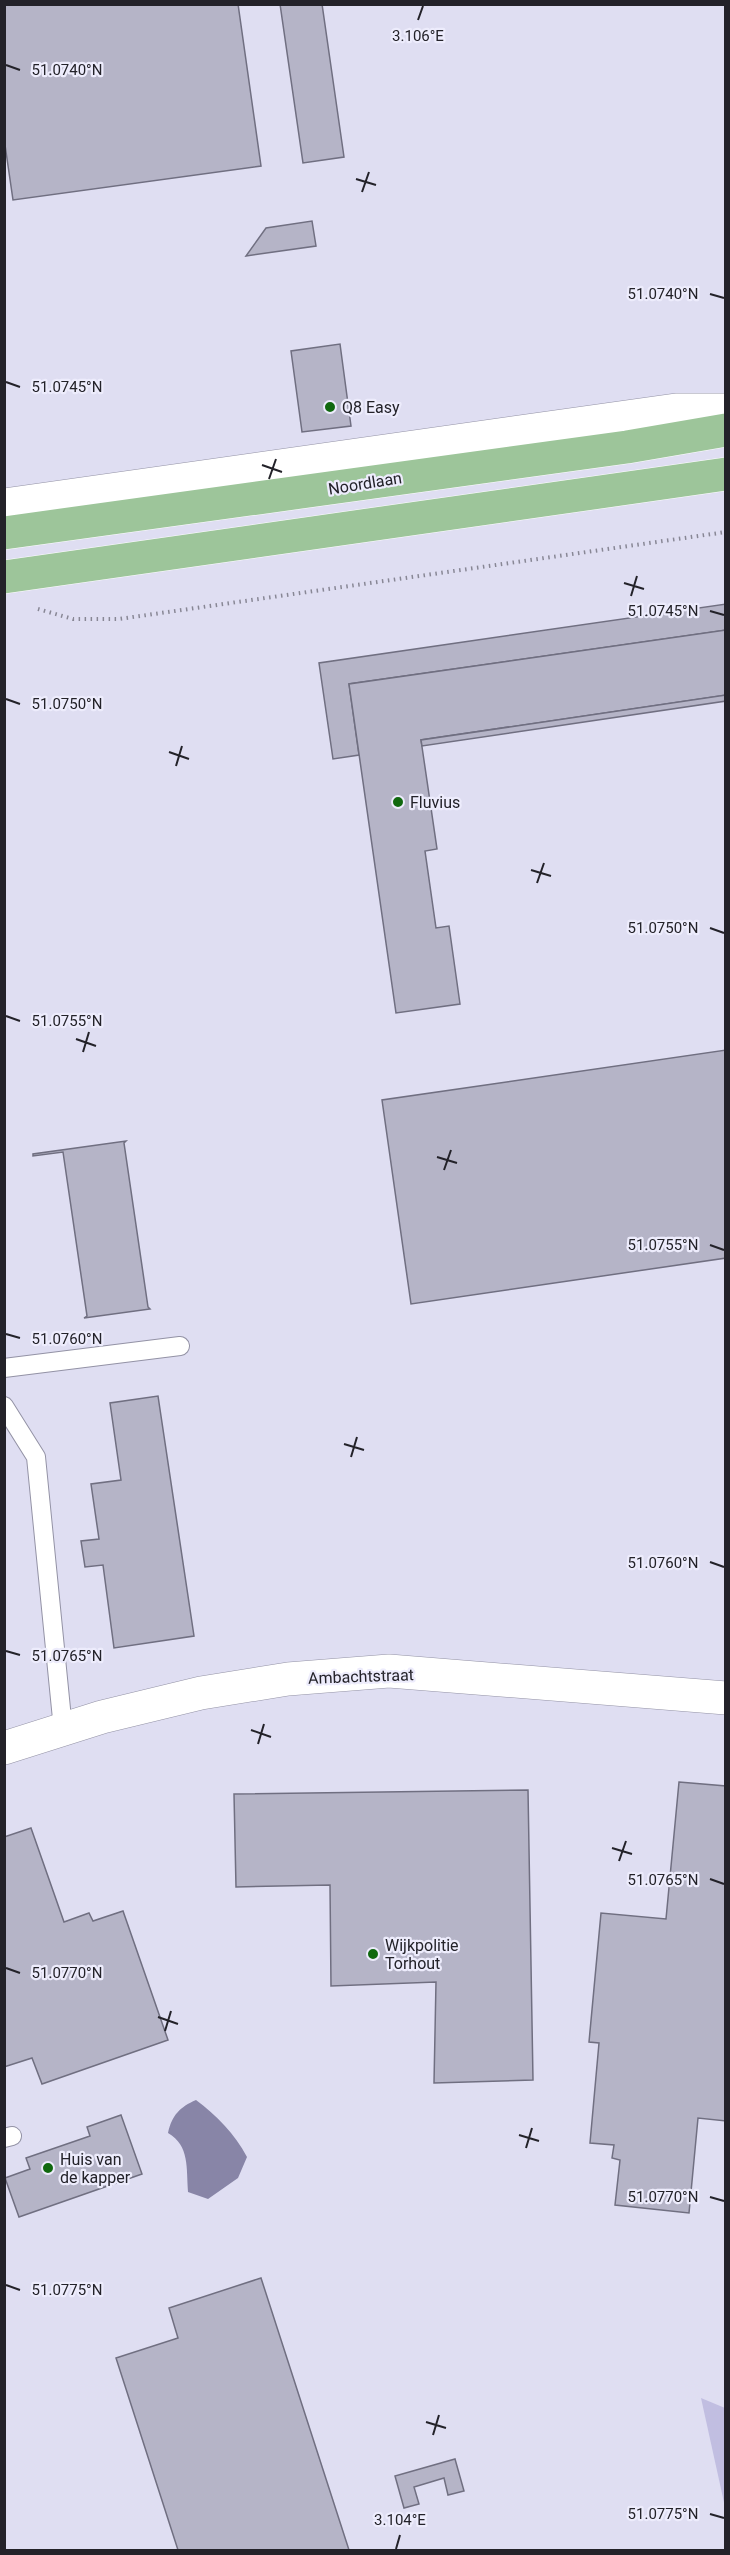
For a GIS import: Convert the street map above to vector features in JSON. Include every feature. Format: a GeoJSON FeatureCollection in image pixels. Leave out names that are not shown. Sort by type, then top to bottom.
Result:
{"type":"FeatureCollection","features":[{"type":"Feature","properties":{"kind":"main road","name":"Noordlaan"},"geometry":{"type":"LineString","coordinates":[[4,533],[627,447],[726,430]]}},
{"type":"Feature","properties":{"kind":"main road"},"geometry":{"type":"LineString","coordinates":[[4,577],[726,474]]}},
{"type":"Feature","properties":{"kind":"street","name":"Noordlaan"},"geometry":{"type":"LineString","coordinates":[[4,505],[676,410],[726,410]]}},
{"type":"Feature","properties":{"kind":"street","name":"Ambachtstraat"},"geometry":{"type":"LineString","coordinates":[[4,1748],[102,1717],[201,1693],[288,1679],[389,1671],[726,1698]]}},
{"type":"Feature","properties":{"kind":"lane"},"geometry":{"type":"LineString","coordinates":[[4,1368],[180,1346]]}},
{"type":"Feature","properties":{"kind":"lane"},"geometry":{"type":"LineString","coordinates":[[4,1406],[36,1457],[63,1729]]}},
{"type":"Feature","properties":{"kind":"path"},"geometry":{"type":"LineString","coordinates":[[34,608],[73,620],[119,619],[726,532]]}},
{"type":"Feature","properties":{"kind":"shaded area"},"geometry":{"type":"Polygon","coordinates":[[[196,2100],[211,2112],[237,2140],[247,2157],[238,2178],[208,2199],[188,2192],[186,2158],[180,2144],[168,2133],[178,2112],[196,2100]]]}},
{"type":"Feature","properties":{"kind":"shaded area"},"geometry":{"type":"Polygon","coordinates":[[[701,2398],[725,2408],[725,2507],[701,2398]]]}},
{"type":"Feature","properties":{"kind":"building"},"geometry":{"type":"Polygon","coordinates":[[[4,4],[238,4],[261,166],[13,200],[4,138],[4,4]]]}},
{"type":"Feature","properties":{"kind":"building"},"geometry":{"type":"Polygon","coordinates":[[[280,4],[322,4],[344,157],[303,163],[280,4]]]}},
{"type":"Feature","properties":{"kind":"building"},"geometry":{"type":"Polygon","coordinates":[[[312,221],[316,246],[246,256],[266,228],[312,221]]]}},
{"type":"Feature","properties":{"kind":"building"},"geometry":{"type":"Polygon","coordinates":[[[340,344],[351,426],[302,432],[291,351],[340,344]]]}},
{"type":"Feature","properties":{"kind":"building"},"geometry":{"type":"Polygon","coordinates":[[[726,604],[726,630],[349,684],[359,755],[333,759],[319,663],[726,604]]]}},
{"type":"Feature","properties":{"kind":"building","name":"Fluvius"},"geometry":{"type":"Polygon","coordinates":[[[726,630],[726,695],[421,740],[437,849],[425,851],[436,928],[449,926],[460,1004],[396,1013],[349,684],[726,630]]]}},
{"type":"Feature","properties":{"kind":"building"},"geometry":{"type":"Polygon","coordinates":[[[726,695],[726,701],[422,746],[421,740],[726,695]]]}},
{"type":"Feature","properties":{"kind":"building"},"geometry":{"type":"Polygon","coordinates":[[[726,1050],[726,1258],[411,1304],[382,1100],[726,1050]]]}},
{"type":"Feature","properties":{"kind":"building"},"geometry":{"type":"Polygon","coordinates":[[[126,1141],[124,1143],[150,1309],[84,1318],[87,1316],[63,1152],[33,1156],[33,1154],[126,1141]]]}},
{"type":"Feature","properties":{"kind":"building"},"geometry":{"type":"Polygon","coordinates":[[[158,1396],[194,1636],[114,1648],[103,1565],[85,1567],[81,1541],[99,1539],[91,1484],[121,1480],[110,1403],[158,1396]]]}},
{"type":"Feature","properties":{"kind":"building"},"geometry":{"type":"Polygon","coordinates":[[[679,1782],[726,1786],[726,2121],[698,2118],[689,2213],[615,2205],[620,2160],[612,2158],[614,2145],[590,2143],[599,2043],[589,2042],[601,1913],[666,1919],[679,1782]]]}},
{"type":"Feature","properties":{"kind":"building"},"geometry":{"type":"Polygon","coordinates":[[[528,1790],[533,2080],[434,2083],[436,1982],[331,1986],[330,1885],[236,1887],[234,1794],[528,1790]]]}},
{"type":"Feature","properties":{"kind":"building"},"geometry":{"type":"Polygon","coordinates":[[[31,1828],[64,1922],[89,1913],[93,1921],[123,1911],[168,2040],[42,2084],[32,2058],[4,2067],[4,1837],[31,1828]]]}},
{"type":"Feature","properties":{"kind":"building"},"geometry":{"type":"Polygon","coordinates":[[[121,2115],[142,2174],[19,2217],[5,2178],[30,2169],[26,2158],[90,2136],[87,2127],[121,2115]]]}},
{"type":"Feature","properties":{"kind":"building"},"geometry":{"type":"Polygon","coordinates":[[[261,2278],[349,2550],[178,2550],[116,2358],[178,2338],[169,2308],[261,2278]]]}},
{"type":"Feature","properties":{"kind":"building"},"geometry":{"type":"Polygon","coordinates":[[[455,2459],[464,2491],[448,2495],[444,2478],[414,2487],[419,2504],[404,2508],[395,2476],[455,2459]]]}},
{"type":"Feature","properties":{"kind":"place","name":"Q8 Easy"},"geometry":{"type":"Point","coordinates":[330,407]}},
{"type":"Feature","properties":{"kind":"place","name":"Fluvius"},"geometry":{"type":"Point","coordinates":[398,802]}},
{"type":"Feature","properties":{"kind":"place","name":"Wijkpolitie Torhout"},"geometry":{"type":"Point","coordinates":[373,1954]}},
{"type":"Feature","properties":{"kind":"place","name":"Huis van de kapper"},"geometry":{"type":"Point","coordinates":[48,2168]}}]}
